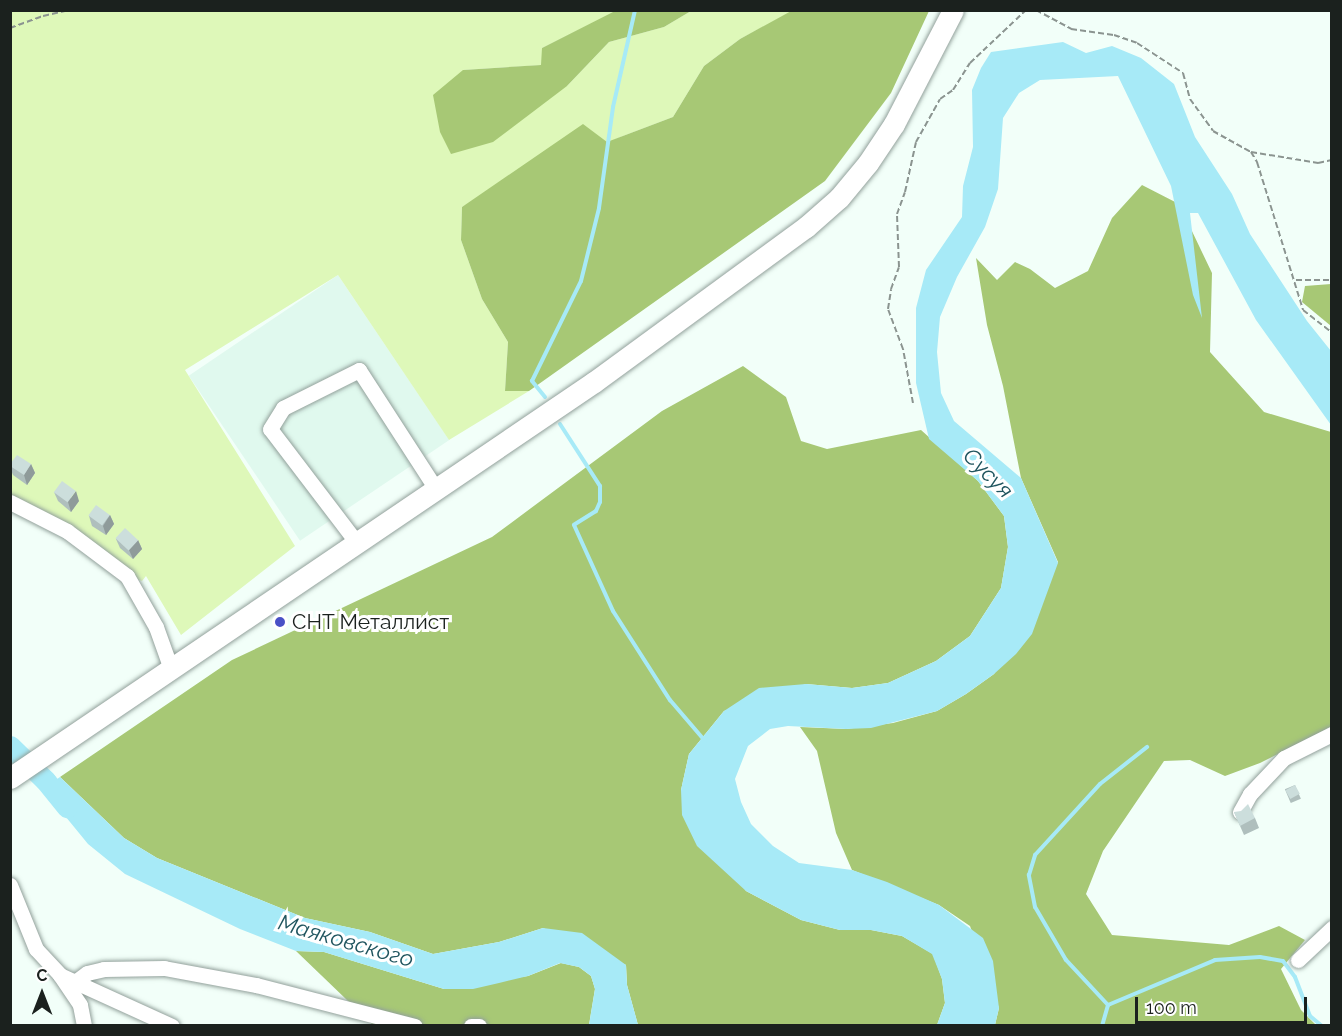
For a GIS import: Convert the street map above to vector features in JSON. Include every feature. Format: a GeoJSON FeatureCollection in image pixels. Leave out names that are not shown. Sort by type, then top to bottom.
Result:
{"type":"FeatureCollection","features":[{"type":"Feature","properties":{"kind":"highway"},"geometry":{"type":"LineString","coordinates":[[10,778],[594,382],[806,227],[839,198],[868,163],[894,124],[954,10]]}},
{"type":"Feature","properties":{"kind":"street"},"geometry":{"type":"LineString","coordinates":[[357,543],[270,429],[282,408],[359,370],[436,489]]}},
{"type":"Feature","properties":{"kind":"street"},"geometry":{"type":"LineString","coordinates":[[10,502],[67,531],[127,576],[156,627],[171,669]]}},
{"type":"Feature","properties":{"kind":"street"},"geometry":{"type":"LineString","coordinates":[[1240,812],[1250,794],[1284,758],[1332,734]]}},
{"type":"Feature","properties":{"kind":"street"},"geometry":{"type":"LineString","coordinates":[[10,885],[36,949],[60,975],[80,1005],[84,1026]]}},
{"type":"Feature","properties":{"kind":"street"},"geometry":{"type":"LineString","coordinates":[[1298,960],[1332,928]]}},
{"type":"Feature","properties":{"kind":"street"},"geometry":{"type":"LineString","coordinates":[[75,982],[87,973],[104,969],[164,968],[256,985],[415,1026]]}},
{"type":"Feature","properties":{"kind":"street"},"geometry":{"type":"LineString","coordinates":[[60,975],[172,1026]]}},
{"type":"Feature","properties":{"kind":"street"},"geometry":{"type":"LineString","coordinates":[[471,1026],[479,1026]]}},
{"type":"Feature","properties":{"kind":"path"},"geometry":{"type":"LineString","coordinates":[[10,28],[43,16],[70,10]]}},
{"type":"Feature","properties":{"kind":"path"},"geometry":{"type":"LineString","coordinates":[[913,404],[903,349],[888,309],[891,289],[899,267],[897,214],[905,192],[916,142],[940,99],[953,90],[970,63],[1026,10]]}},
{"type":"Feature","properties":{"kind":"path"},"geometry":{"type":"LineString","coordinates":[[1036,10],[1071,29],[1114,35],[1137,43],[1164,58],[1183,73],[1190,99],[1213,131],[1251,152],[1318,162],[1332,160]]}},
{"type":"Feature","properties":{"kind":"path"},"geometry":{"type":"LineString","coordinates":[[1251,152],[1257,162],[1296,280],[1303,310],[1332,333]]}},
{"type":"Feature","properties":{"kind":"path"},"geometry":{"type":"LineString","coordinates":[[1296,280],[1332,280]]}},
{"type":"Feature","properties":{"kind":"shaded area"},"geometry":{"type":"Polygon","coordinates":[[[338,275],[449,440],[300,541],[189,376],[338,275]]]}},
{"type":"Feature","properties":{"kind":"green space"},"geometry":{"type":"Polygon","coordinates":[[[617,10],[691,11],[664,27],[609,42],[567,86],[493,142],[451,154],[440,132],[433,95],[463,70],[541,65],[542,48],[617,10]]]}},
{"type":"Feature","properties":{"kind":"green space"},"geometry":{"type":"Polygon","coordinates":[[[793,10],[929,11],[891,93],[825,181],[529,391],[505,391],[508,342],[482,299],[461,240],[462,207],[583,124],[607,142],[673,117],[704,66],[740,39],[793,10]]]}},
{"type":"Feature","properties":{"kind":"green space"},"geometry":{"type":"Polygon","coordinates":[[[11,11],[617,11],[542,48],[542,65],[463,70],[567,86],[609,42],[664,27],[691,11],[793,11],[740,39],[704,66],[673,117],[623,136],[462,207],[461,240],[482,299],[508,342],[505,391],[529,391],[449,440],[338,275],[185,370],[295,546],[181,635],[146,576],[142,581],[127,576],[11,502],[11,11]]]}},
{"type":"Feature","properties":{"kind":"green space"},"geometry":{"type":"Polygon","coordinates":[[[1142,185],[1179,204],[1212,273],[1210,352],[1264,412],[1331,432],[1331,727],[1260,763],[1225,776],[1190,760],[1164,761],[1103,851],[1086,894],[1112,935],[1229,945],[1279,926],[1305,940],[1281,969],[1301,1010],[1316,1025],[995,1025],[999,1008],[970,926],[939,905],[852,870],[836,833],[817,751],[800,727],[846,729],[893,723],[937,711],[994,674],[1058,562],[1021,478],[1003,386],[987,325],[976,258],[997,280],[1015,262],[1030,269],[1055,288],[1088,271],[1112,218],[1142,185]]]}},
{"type":"Feature","properties":{"kind":"green space"},"geometry":{"type":"Polygon","coordinates":[[[1332,284],[1331,326],[1302,302],[1305,286],[1332,284]]]}},
{"type":"Feature","properties":{"kind":"green space"},"geometry":{"type":"Polygon","coordinates":[[[743,366],[786,397],[801,441],[827,449],[921,430],[978,481],[1004,516],[1008,547],[1001,588],[970,636],[936,661],[888,683],[852,688],[806,684],[724,711],[689,754],[681,790],[746,891],[801,920],[840,930],[871,930],[902,936],[933,954],[942,979],[945,1003],[937,1025],[638,1025],[627,985],[626,965],[543,928],[499,942],[433,954],[370,932],[305,918],[157,858],[124,838],[60,777],[232,660],[492,537],[662,411],[743,366]]]}},
{"type":"Feature","properties":{"kind":"green space"},"geometry":{"type":"Polygon","coordinates":[[[296,951],[324,952],[444,989],[528,976],[561,963],[579,967],[591,976],[595,989],[589,1025],[373,1025],[296,951]]]}},
{"type":"Feature","properties":{"kind":"water","name":"Сусуя"},"geometry":{"type":"Polygon","coordinates":[[[1063,42],[1086,53],[1112,46],[1141,58],[1174,84],[1195,137],[1232,194],[1250,234],[1307,321],[1331,351],[1331,425],[1256,320],[1198,213],[1190,213],[1202,318],[1193,295],[1171,186],[1118,76],[1040,80],[1019,93],[1003,118],[998,189],[985,227],[957,277],[940,317],[937,352],[941,393],[954,421],[1021,478],[1058,563],[1032,634],[1016,654],[994,674],[937,711],[871,728],[788,726],[770,729],[748,746],[735,779],[741,802],[751,824],[773,846],[799,863],[852,870],[887,882],[939,905],[983,938],[993,961],[999,1008],[995,1025],[937,1025],[945,1003],[942,979],[932,954],[902,936],[871,930],[840,930],[801,920],[746,891],[697,846],[682,815],[681,790],[689,754],[724,711],[759,688],[806,684],[852,688],[888,683],[936,661],[970,636],[1001,588],[1008,547],[1004,516],[978,481],[929,439],[916,383],[916,308],[926,270],[962,217],[963,186],[973,147],[972,90],[981,68],[991,52],[1063,42]]]}},
{"type":"Feature","properties":{"kind":"water"},"geometry":{"type":"Polygon","coordinates":[[[60,777],[124,838],[157,858],[305,918],[370,932],[433,954],[499,942],[543,928],[582,933],[626,965],[627,985],[638,1025],[589,1025],[595,989],[591,976],[579,967],[560,963],[528,976],[473,989],[444,989],[324,952],[296,951],[240,929],[125,874],[88,844],[43,789],[60,777]]]}},
{"type":"Feature","properties":{"kind":"building"},"geometry":{"type":"Polygon","coordinates":[[[17,455],[31,464],[24,475],[10,466],[17,455]]]}},
{"type":"Feature","properties":{"kind":"building"},"geometry":{"type":"Polygon","coordinates":[[[62,481],[76,491],[68,502],[54,492],[62,481]]]}},
{"type":"Feature","properties":{"kind":"building"},"geometry":{"type":"Polygon","coordinates":[[[96,505],[110,515],[102,526],[88,516],[96,505]]]}},
{"type":"Feature","properties":{"kind":"building"},"geometry":{"type":"Polygon","coordinates":[[[125,528],[138,540],[129,551],[115,538],[125,528]]]}},
{"type":"Feature","properties":{"kind":"building"},"geometry":{"type":"Polygon","coordinates":[[[1295,785],[1300,794],[1290,799],[1285,790],[1295,785]]]}},
{"type":"Feature","properties":{"kind":"building"},"geometry":{"type":"Polygon","coordinates":[[[1248,804],[1255,818],[1240,826],[1234,812],[1241,811],[1248,804]]]}},
{"type":"Feature","properties":{"kind":"waterway"},"geometry":{"type":"LineString","coordinates":[[545,397],[532,381],[581,281],[599,208],[613,107],[635,10]]}},
{"type":"Feature","properties":{"kind":"waterway"},"geometry":{"type":"LineString","coordinates":[[560,424],[600,486],[600,502],[596,511],[574,525],[613,611],[670,700],[705,741]]}},
{"type":"Feature","properties":{"kind":"waterway","name":"Маяковского"},"geometry":{"type":"LineString","coordinates":[[10,746],[45,780],[67,807]]}},
{"type":"Feature","properties":{"kind":"waterway"},"geometry":{"type":"LineString","coordinates":[[1108,1005],[1066,960],[1035,907],[1029,875],[1035,855],[1100,784],[1147,747]]}},
{"type":"Feature","properties":{"kind":"waterway"},"geometry":{"type":"LineString","coordinates":[[1102,1026],[1108,1005],[1215,960],[1260,957],[1283,961],[1295,977],[1310,1016],[1322,1026]]}},
{"type":"Feature","properties":{"kind":"place","name":"СНТ Металлист"},"geometry":{"type":"Point","coordinates":[280,622]}}]}
